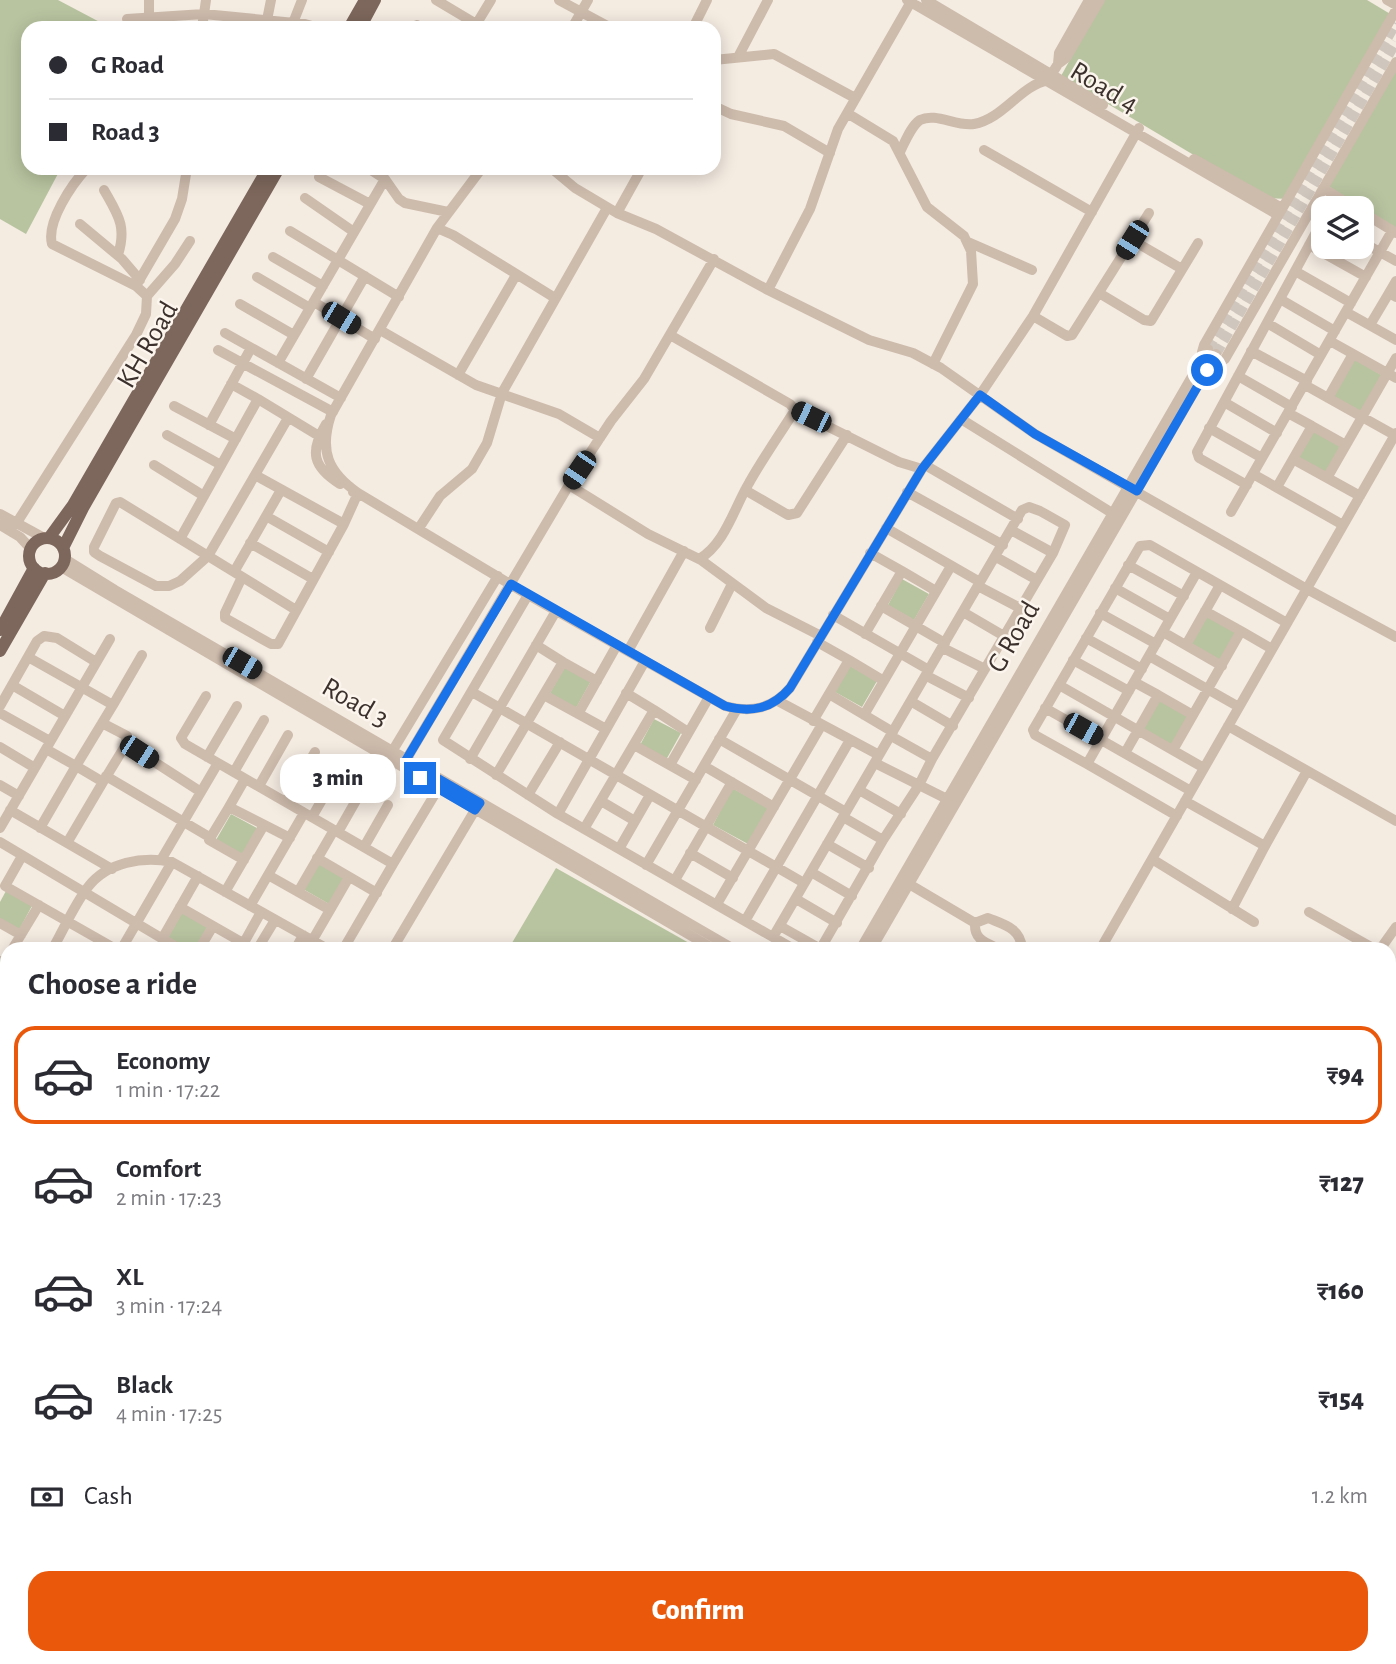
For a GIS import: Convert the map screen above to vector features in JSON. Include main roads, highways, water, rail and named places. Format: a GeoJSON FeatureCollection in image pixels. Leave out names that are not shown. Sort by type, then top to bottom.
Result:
{"type":"FeatureCollection","features":[{"type":"Feature","properties":{"kind":"main road"},"geometry":{"type":"LineString","coordinates":[[357,21],[365,0]]}},
{"type":"Feature","properties":{"kind":"main road"},"geometry":{"type":"LineString","coordinates":[[359,21],[375,0]]}},
{"type":"Feature","properties":{"kind":"main road","name":"KH Road"},"geometry":{"type":"LineString","coordinates":[[46,538],[74,505],[264,175]]}},
{"type":"Feature","properties":{"kind":"main road","name":"KH Road"},"geometry":{"type":"LineString","coordinates":[[63,558],[120,443],[275,175]]}},
{"type":"Feature","properties":{"kind":"main road"},"geometry":{"type":"LineString","coordinates":[[46,538],[60,543],[63,558],[57,571],[40,570],[30,559],[35,542],[46,538]]}},
{"type":"Feature","properties":{"kind":"main road"},"geometry":{"type":"LineString","coordinates":[[0,630],[40,570]]}},
{"type":"Feature","properties":{"kind":"main road"},"geometry":{"type":"LineString","coordinates":[[0,651],[40,570]]}},
{"type":"Feature","properties":{"kind":"tunnel"},"geometry":{"type":"LineString","coordinates":[[1208,349],[1396,23]]}},
{"type":"Feature","properties":{"kind":"tunnel"},"geometry":{"type":"LineString","coordinates":[[1216,354],[1396,42]]}}]}
